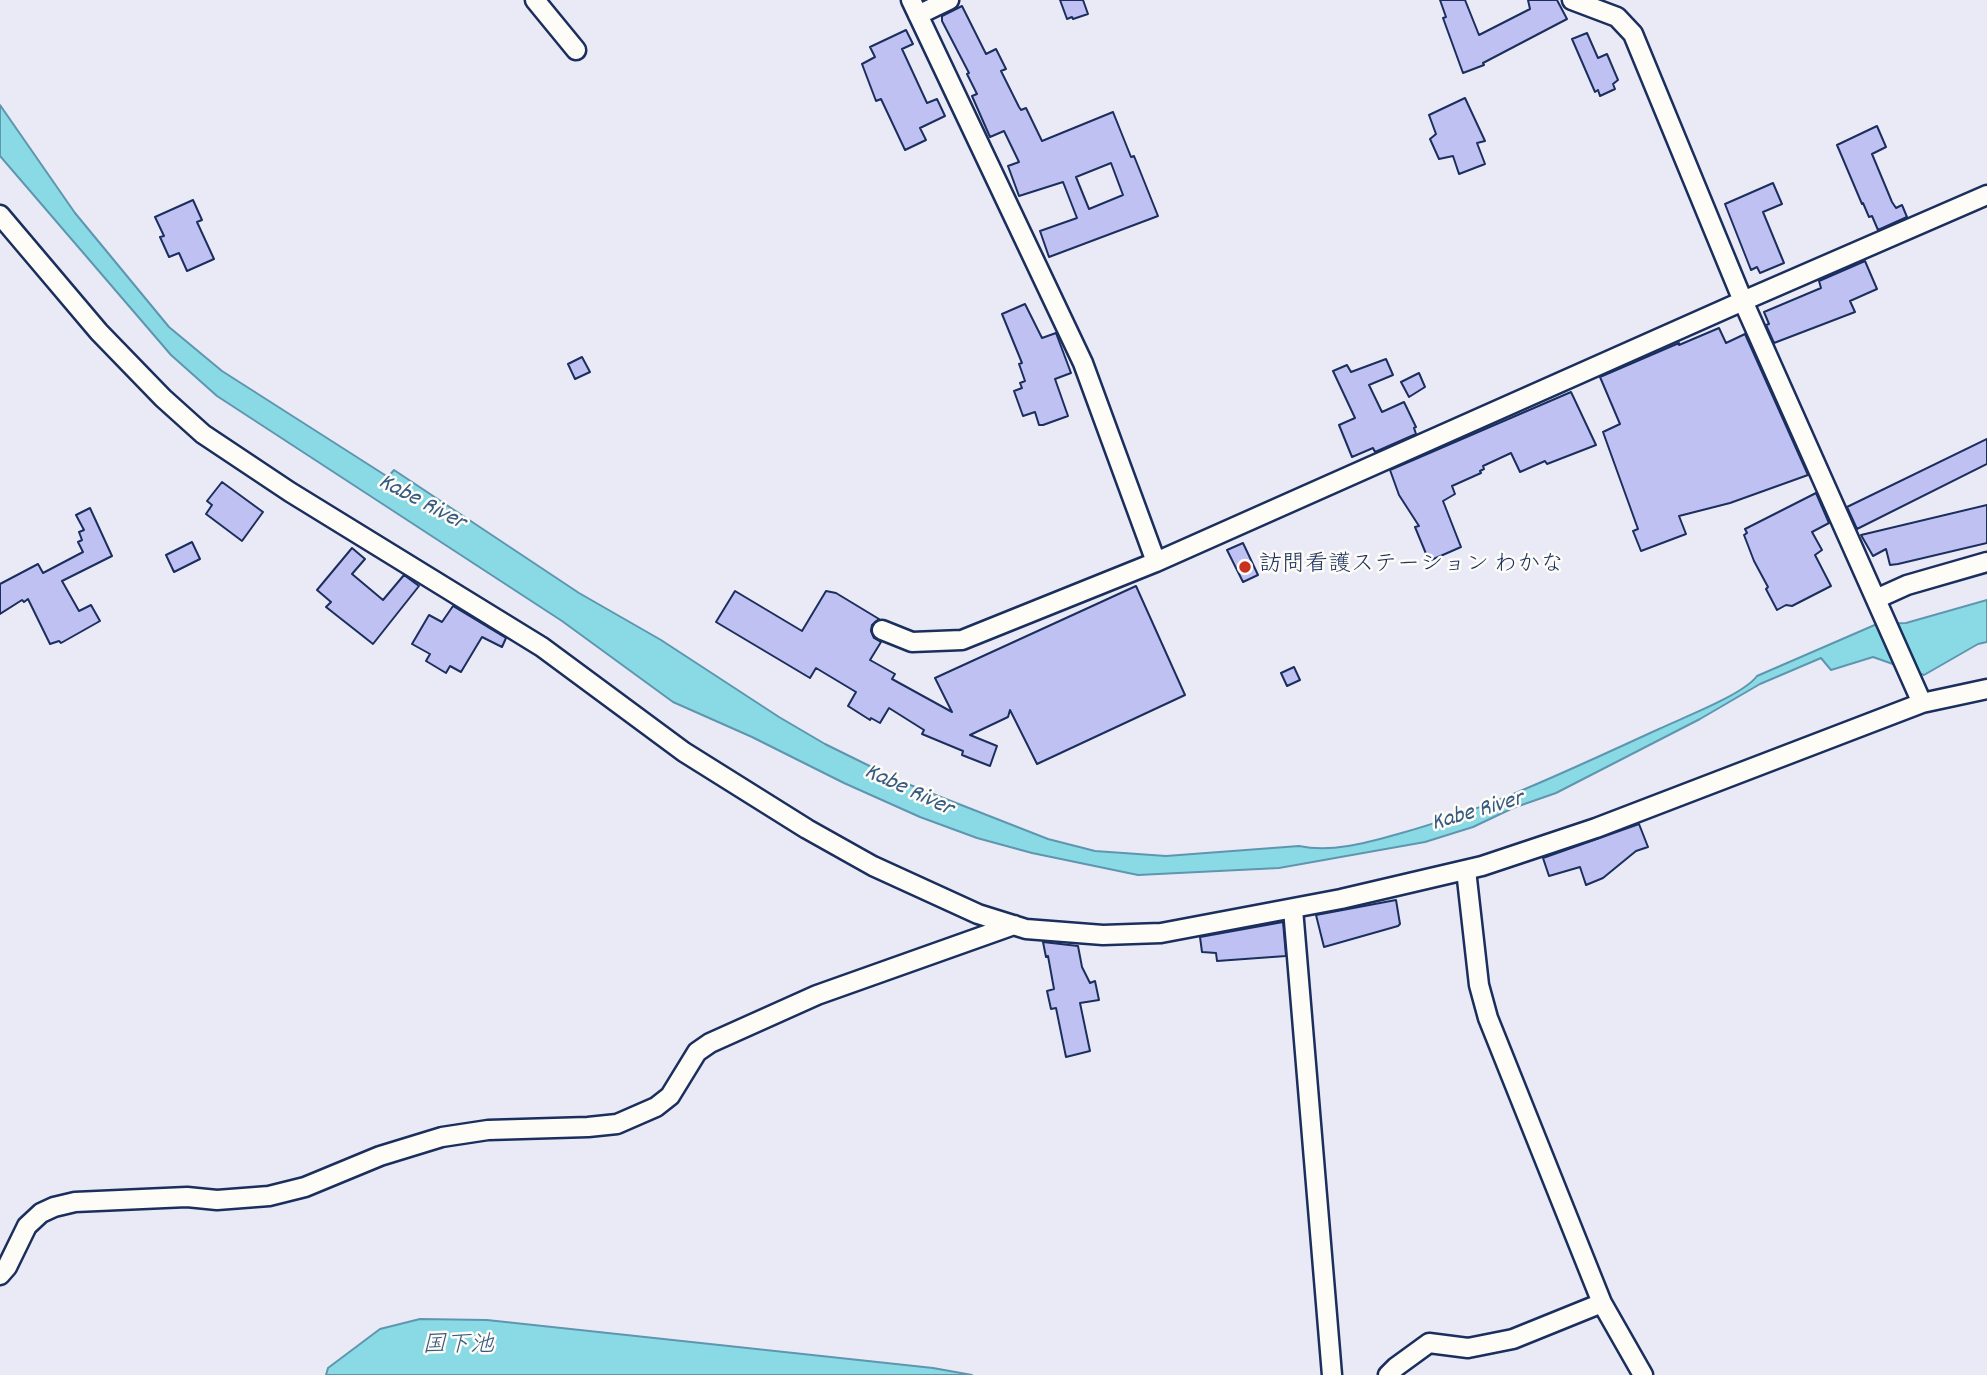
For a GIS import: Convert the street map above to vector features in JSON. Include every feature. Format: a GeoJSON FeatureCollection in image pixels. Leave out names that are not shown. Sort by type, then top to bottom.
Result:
{"type":"FeatureCollection","features":[{"type":"Feature","properties":{"kind":"street"},"geometry":{"type":"LineString","coordinates":[[535,0],[576,50]]}},
{"type":"Feature","properties":{"kind":"street"},"geometry":{"type":"LineString","coordinates":[[949,0],[915,8],[1083,363],[1156,562]]}},
{"type":"Feature","properties":{"kind":"street"},"geometry":{"type":"LineString","coordinates":[[1572,0],[1617,17],[1633,34],[1743,301],[1919,696]]}},
{"type":"Feature","properties":{"kind":"street"},"geometry":{"type":"LineString","coordinates":[[882,630],[912,642],[962,640],[1156,562],[1987,195]]}},
{"type":"Feature","properties":{"kind":"street"},"geometry":{"type":"LineString","coordinates":[[0,215],[99,332],[203,435],[542,646],[684,752],[807,830],[873,866],[978,914],[1026,929],[1103,935],[1161,933],[1293,909],[1466,870],[1596,828],[1919,696],[1987,689]]}},
{"type":"Feature","properties":{"kind":"street"},"geometry":{"type":"LineString","coordinates":[[1878,604],[1907,585],[1987,562]]}},
{"type":"Feature","properties":{"kind":"street"},"geometry":{"type":"LineString","coordinates":[[1466,870],[1479,985],[1489,1018],[1602,1303],[1643,1375]]}},
{"type":"Feature","properties":{"kind":"street"},"geometry":{"type":"LineString","coordinates":[[1293,909],[1332,1375]]}},
{"type":"Feature","properties":{"kind":"street"},"geometry":{"type":"LineString","coordinates":[[0,1275],[7,1267],[27,1226],[41,1213],[54,1207],[75,1202],[187,1197],[217,1200],[269,1196],[305,1187],[380,1156],[442,1137],[488,1129],[617,1124],[656,1107],[670,1096],[697,1052],[710,1043],[817,995],[1014,925]]}},
{"type":"Feature","properties":{"kind":"street"},"geometry":{"type":"LineString","coordinates":[[1388,1375],[1429,1343],[1468,1348],[1513,1339],[1602,1303]]}},
{"type":"Feature","properties":{"kind":"water","name":"Kabe River"},"geometry":{"type":"Polygon","coordinates":[[[0,105],[75,213],[169,327],[222,371],[388,477],[394,470],[579,593],[661,640],[825,744],[900,781],[1048,839],[1095,851],[1166,856],[1299,846],[1336,848],[1361,844],[1465,813],[1530,787],[1711,706],[1739,691],[1757,676],[1877,624],[1906,623],[1987,600],[1987,642],[1978,644],[1924,675],[1873,657],[1831,670],[1821,658],[1760,684],[1700,719],[1556,793],[1513,808],[1473,827],[1425,842],[1279,868],[1138,875],[1032,853],[977,838],[920,817],[673,702],[562,621],[217,396],[171,355],[0,156],[0,105]]]}},
{"type":"Feature","properties":{"kind":"water","name":"国下池"},"geometry":{"type":"Polygon","coordinates":[[[420,1319],[487,1320],[933,1368],[972,1375],[326,1375],[328,1368],[380,1329],[420,1319]]]}},
{"type":"Feature","properties":{"kind":"building"},"geometry":{"type":"Polygon","coordinates":[[[1060,0],[1083,0],[1088,14],[1067,19],[1060,0]]]}},
{"type":"Feature","properties":{"kind":"building"},"geometry":{"type":"Polygon","coordinates":[[[1440,0],[1465,0],[1479,35],[1530,9],[1528,0],[1557,0],[1567,19],[1483,63],[1484,65],[1463,73],[1443,18],[1446,17],[1440,0]]]}},
{"type":"Feature","properties":{"kind":"building"},"geometry":{"type":"Polygon","coordinates":[[[962,6],[986,54],[996,49],[1006,69],[1001,71],[1021,110],[1026,108],[1042,141],[1113,112],[1158,216],[1049,257],[1040,231],[1077,218],[1063,182],[1019,196],[1008,166],[1019,162],[1004,131],[990,137],[972,96],[977,94],[967,74],[969,73],[942,21],[942,16],[962,6]],[[1111,163],[1076,177],[1089,209],[1123,195],[1111,163]]]}},
{"type":"Feature","properties":{"kind":"building"},"geometry":{"type":"Polygon","coordinates":[[[906,30],[913,44],[902,49],[927,103],[937,99],[945,116],[920,128],[926,140],[905,150],[881,99],[876,101],[862,64],[875,57],[870,47],[906,30]]]}},
{"type":"Feature","properties":{"kind":"building"},"geometry":{"type":"Polygon","coordinates":[[[1587,33],[1598,58],[1607,54],[1618,80],[1613,84],[1615,89],[1600,96],[1598,90],[1595,92],[1572,39],[1587,33]]]}},
{"type":"Feature","properties":{"kind":"building"},"geometry":{"type":"Polygon","coordinates":[[[1465,98],[1485,141],[1477,143],[1485,164],[1459,174],[1453,156],[1439,159],[1430,139],[1436,134],[1429,115],[1465,98]]]}},
{"type":"Feature","properties":{"kind":"building"},"geometry":{"type":"Polygon","coordinates":[[[1877,126],[1886,147],[1872,154],[1892,202],[1896,208],[1902,205],[1907,217],[1878,230],[1872,216],[1869,217],[1862,204],[1837,145],[1877,126]]]}},
{"type":"Feature","properties":{"kind":"building"},"geometry":{"type":"Polygon","coordinates":[[[1773,183],[1782,204],[1763,212],[1784,263],[1760,273],[1757,267],[1751,270],[1725,204],[1773,183]]]}},
{"type":"Feature","properties":{"kind":"building"},"geometry":{"type":"Polygon","coordinates":[[[193,200],[202,220],[197,222],[214,259],[187,271],[179,253],[169,257],[160,237],[164,236],[155,217],[193,200]]]}},
{"type":"Feature","properties":{"kind":"building"},"geometry":{"type":"Polygon","coordinates":[[[1865,261],[1877,289],[1850,301],[1855,312],[1774,343],[1764,312],[1821,288],[1819,281],[1865,261]]]}},
{"type":"Feature","properties":{"kind":"building"},"geometry":{"type":"Polygon","coordinates":[[[1025,304],[1042,338],[1056,333],[1071,373],[1055,379],[1068,416],[1043,425],[1039,425],[1035,412],[1023,416],[1014,391],[1022,388],[1020,383],[1025,381],[1019,364],[1022,363],[1002,314],[1025,304]]]}},
{"type":"Feature","properties":{"kind":"building"},"geometry":{"type":"Polygon","coordinates":[[[1719,328],[1726,343],[1745,334],[1808,475],[1730,503],[1679,516],[1686,534],[1641,551],[1633,531],[1638,529],[1603,432],[1620,424],[1600,377],[1719,328]]]}},
{"type":"Feature","properties":{"kind":"building"},"geometry":{"type":"Polygon","coordinates":[[[582,357],[590,372],[575,379],[568,364],[582,357]]]}},
{"type":"Feature","properties":{"kind":"building"},"geometry":{"type":"Polygon","coordinates":[[[1386,359],[1393,375],[1369,385],[1382,412],[1404,402],[1416,427],[1416,434],[1375,452],[1373,448],[1352,457],[1339,425],[1355,418],[1333,371],[1347,365],[1351,372],[1386,359]]]}},
{"type":"Feature","properties":{"kind":"building"},"geometry":{"type":"Polygon","coordinates":[[[1419,373],[1425,387],[1409,397],[1401,382],[1419,373]]]}},
{"type":"Feature","properties":{"kind":"building"},"geometry":{"type":"Polygon","coordinates":[[[1571,392],[1596,445],[1520,472],[1511,453],[1483,466],[1481,473],[1452,486],[1455,494],[1443,501],[1461,547],[1429,561],[1415,527],[1419,526],[1399,495],[1390,470],[1571,392]]]}},
{"type":"Feature","properties":{"kind":"building"},"geometry":{"type":"Polygon","coordinates":[[[1987,439],[1987,464],[1857,529],[1847,507],[1987,439]]]}},
{"type":"Feature","properties":{"kind":"building"},"geometry":{"type":"Polygon","coordinates":[[[222,482],[263,512],[242,541],[206,514],[212,505],[207,501],[222,482]]]}},
{"type":"Feature","properties":{"kind":"building"},"geometry":{"type":"Polygon","coordinates":[[[1816,493],[1829,523],[1812,532],[1822,550],[1815,555],[1831,586],[1792,606],[1786,605],[1777,610],[1754,561],[1744,535],[1747,533],[1745,529],[1816,493]]]}},
{"type":"Feature","properties":{"kind":"building"},"geometry":{"type":"Polygon","coordinates":[[[1987,505],[1987,543],[1890,565],[1886,549],[1873,556],[1861,535],[1987,505]]]}},
{"type":"Feature","properties":{"kind":"building"},"geometry":{"type":"Polygon","coordinates":[[[90,508],[112,556],[62,581],[79,611],[91,605],[100,621],[61,643],[59,641],[50,644],[28,599],[0,614],[0,584],[38,564],[43,573],[83,552],[78,542],[82,540],[79,532],[84,530],[76,515],[90,508]]]}},
{"type":"Feature","properties":{"kind":"building"},"geometry":{"type":"Polygon","coordinates":[[[192,542],[200,559],[174,572],[166,555],[192,542]]]}},
{"type":"Feature","properties":{"kind":"building","name":"訪問看護ステーション わかな"},"geometry":{"type":"Polygon","coordinates":[[[1243,543],[1258,575],[1243,582],[1227,550],[1243,543]]]}},
{"type":"Feature","properties":{"kind":"building"},"geometry":{"type":"Polygon","coordinates":[[[352,548],[365,559],[352,574],[383,600],[404,575],[419,586],[373,644],[326,607],[331,602],[317,590],[352,548]]]}},
{"type":"Feature","properties":{"kind":"building"},"geometry":{"type":"Polygon","coordinates":[[[1136,586],[1185,695],[1037,764],[1010,710],[1008,717],[970,735],[997,746],[990,766],[922,734],[924,730],[889,708],[880,723],[871,718],[870,720],[848,706],[856,692],[816,668],[810,678],[716,622],[735,591],[802,631],[826,591],[836,593],[879,619],[872,625],[871,631],[874,638],[881,642],[870,660],[895,674],[892,679],[952,712],[935,678],[1136,586]]]}},
{"type":"Feature","properties":{"kind":"building"},"geometry":{"type":"Polygon","coordinates":[[[453,606],[506,638],[502,647],[482,637],[461,672],[450,666],[446,673],[426,661],[430,654],[412,644],[429,615],[442,622],[453,606]]]}},
{"type":"Feature","properties":{"kind":"building"},"geometry":{"type":"Polygon","coordinates":[[[1294,667],[1300,680],[1287,686],[1281,673],[1294,667]]]}},
{"type":"Feature","properties":{"kind":"building"},"geometry":{"type":"Polygon","coordinates":[[[1639,824],[1648,847],[1636,851],[1603,878],[1586,885],[1580,867],[1549,876],[1543,858],[1639,824]]]}},
{"type":"Feature","properties":{"kind":"building"},"geometry":{"type":"Polygon","coordinates":[[[1396,900],[1400,924],[1398,926],[1324,947],[1316,915],[1396,900]]]}},
{"type":"Feature","properties":{"kind":"building"},"geometry":{"type":"Polygon","coordinates":[[[1283,922],[1286,956],[1217,961],[1216,953],[1202,952],[1200,937],[1283,922]]]}},
{"type":"Feature","properties":{"kind":"building"},"geometry":{"type":"Polygon","coordinates":[[[1043,942],[1078,946],[1082,967],[1090,983],[1095,981],[1099,1000],[1080,1003],[1090,1051],[1066,1057],[1056,1008],[1051,1009],[1047,991],[1054,989],[1043,942]]]}},
{"type":"Feature","properties":{"kind":"place","name":"訪問看護ステーション わかな"},"geometry":{"type":"Point","coordinates":[1245,567]}}]}
